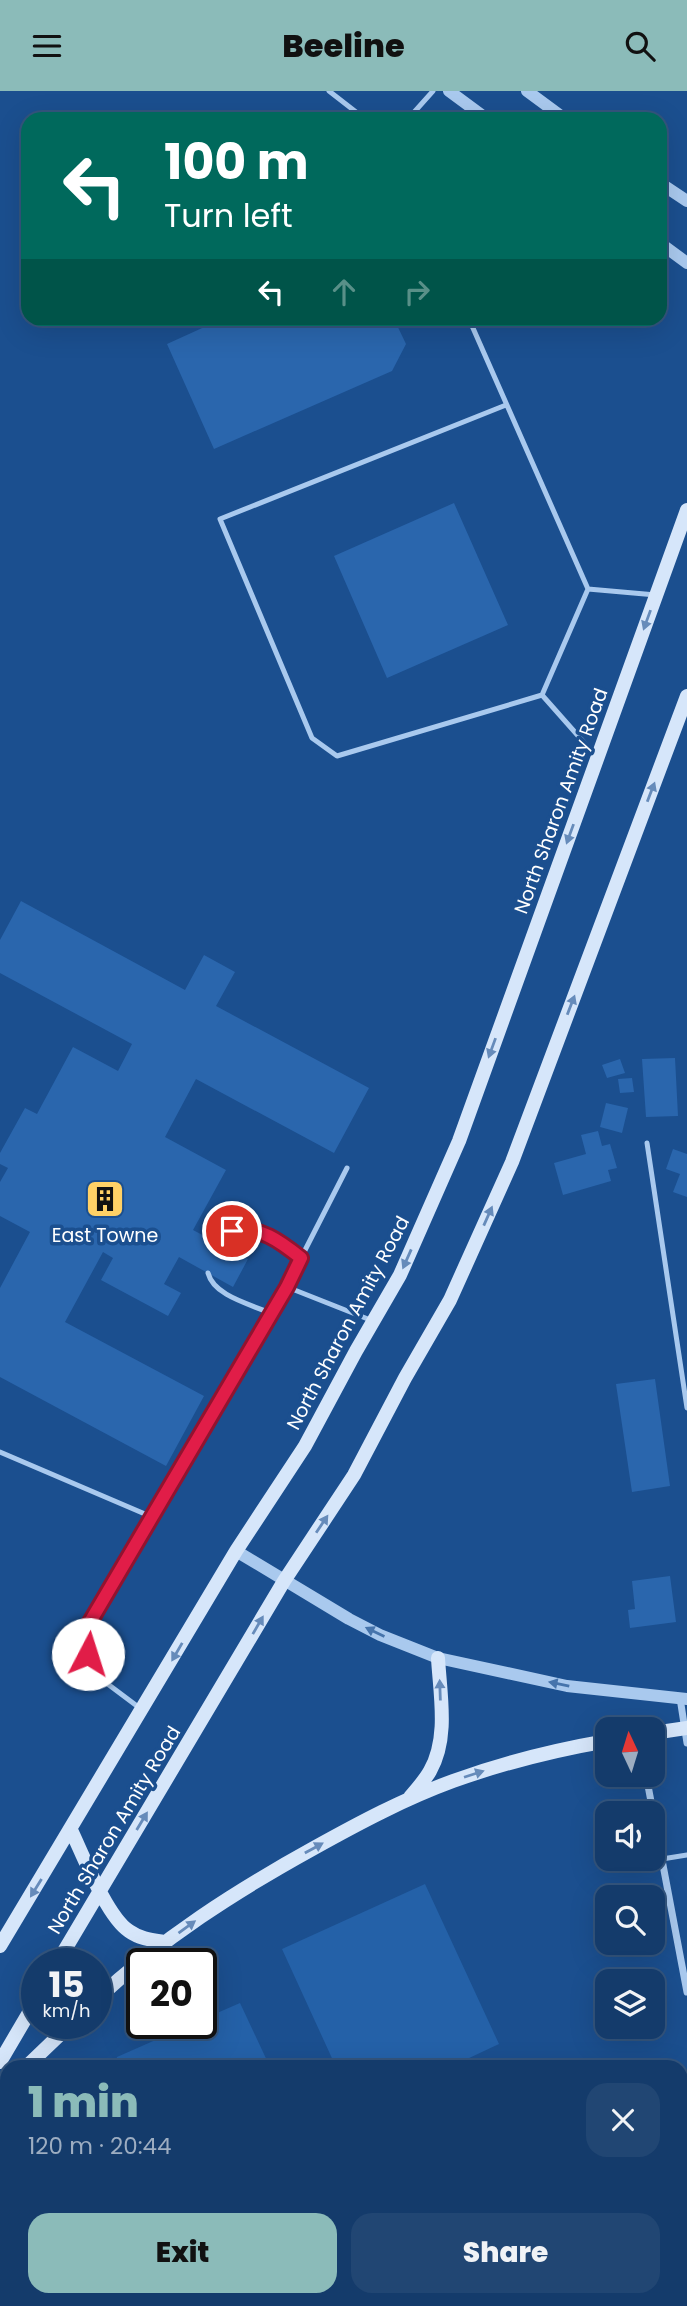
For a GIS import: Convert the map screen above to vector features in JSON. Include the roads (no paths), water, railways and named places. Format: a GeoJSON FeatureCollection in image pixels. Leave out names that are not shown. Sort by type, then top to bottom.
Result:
{"type":"FeatureCollection","features":[{"type":"Feature","properties":{"kind":"main road","name":"North Sharon Amity Road"},"geometry":{"type":"LineString","coordinates":[[0,1946],[236,1551],[306,1446],[400,1275],[459,1141],[687,510]]}},
{"type":"Feature","properties":{"kind":"main road","name":"North Sharon Amity Road"},"geometry":{"type":"LineString","coordinates":[[66,1948],[284,1581],[354,1475],[450,1300],[512,1162],[687,696]]}},
{"type":"Feature","properties":{"kind":"main road"},"geometry":{"type":"LineString","coordinates":[[410,1798],[430,1771],[439,1750],[439,1658]]}},
{"type":"Feature","properties":{"kind":"main road"},"geometry":{"type":"LineString","coordinates":[[665,1731],[686,1728]]}},
{"type":"Feature","properties":{"kind":"main road"},"geometry":{"type":"LineString","coordinates":[[112,1987],[166,1942],[255,1881],[410,1798],[495,1767],[595,1743]]}},
{"type":"Feature","properties":{"kind":"main road"},"geometry":{"type":"LineString","coordinates":[[71,1830],[115,1917],[127,1931],[144,1939],[166,1942]]}},
{"type":"Feature","properties":{"kind":"main road"},"geometry":{"type":"LineString","coordinates":[[1,2060],[21,2026]]}},
{"type":"Feature","properties":{"kind":"main road"},"geometry":{"type":"LineString","coordinates":[[33,2060],[55,2039]]}},
{"type":"Feature","properties":{"kind":"street"},"geometry":{"type":"LineString","coordinates":[[449,91],[478,112]]}},
{"type":"Feature","properties":{"kind":"street"},"geometry":{"type":"LineString","coordinates":[[527,91],[556,112]]}},
{"type":"Feature","properties":{"kind":"street"},"geometry":{"type":"LineString","coordinates":[[667,188],[687,201]]}},
{"type":"Feature","properties":{"kind":"street"},"geometry":{"type":"LineString","coordinates":[[667,248],[687,263]]}},
{"type":"Feature","properties":{"kind":"street"},"geometry":{"type":"LineString","coordinates":[[236,1551],[380,1635],[439,1658],[567,1686],[683,1698],[687,1744]]}},
{"type":"Feature","properties":{"kind":"street"},"geometry":{"type":"LineString","coordinates":[[664,1871],[687,1992]]}},
{"type":"Feature","properties":{"kind":"lane"},"geometry":{"type":"LineString","coordinates":[[330,91],[356,112]]}},
{"type":"Feature","properties":{"kind":"lane"},"geometry":{"type":"LineString","coordinates":[[414,112],[433,91]]}},
{"type":"Feature","properties":{"kind":"lane"},"geometry":{"type":"LineString","coordinates":[[472,326],[588,589],[542,695],[337,756],[312,738],[220,519],[506,405]]}},
{"type":"Feature","properties":{"kind":"lane"},"geometry":{"type":"LineString","coordinates":[[588,589],[656,595]]}},
{"type":"Feature","properties":{"kind":"lane"},"geometry":{"type":"LineString","coordinates":[[542,695],[597,758]]}},
{"type":"Feature","properties":{"kind":"lane"},"geometry":{"type":"LineString","coordinates":[[647,1143],[687,1408]]}},
{"type":"Feature","properties":{"kind":"lane"},"geometry":{"type":"LineString","coordinates":[[143,1710],[93,1673],[83,1634],[287,1287],[347,1168]]}},
{"type":"Feature","properties":{"kind":"lane"},"geometry":{"type":"LineString","coordinates":[[218,1244],[232,1231],[242,1229],[274,1237],[301,1258]]}},
{"type":"Feature","properties":{"kind":"lane"},"geometry":{"type":"LineString","coordinates":[[208,1273],[211,1283],[222,1291],[270,1313]]}},
{"type":"Feature","properties":{"kind":"lane"},"geometry":{"type":"LineString","coordinates":[[287,1287],[373,1321]]}},
{"type":"Feature","properties":{"kind":"lane"},"geometry":{"type":"LineString","coordinates":[[0,1452],[152,1517]]}},
{"type":"Feature","properties":{"kind":"lane"},"geometry":{"type":"LineString","coordinates":[[665,1858],[687,1854]]}},
{"type":"Feature","properties":{"kind":"place","name":"East Towne"},"geometry":{"type":"Point","coordinates":[105,1199]}}]}
